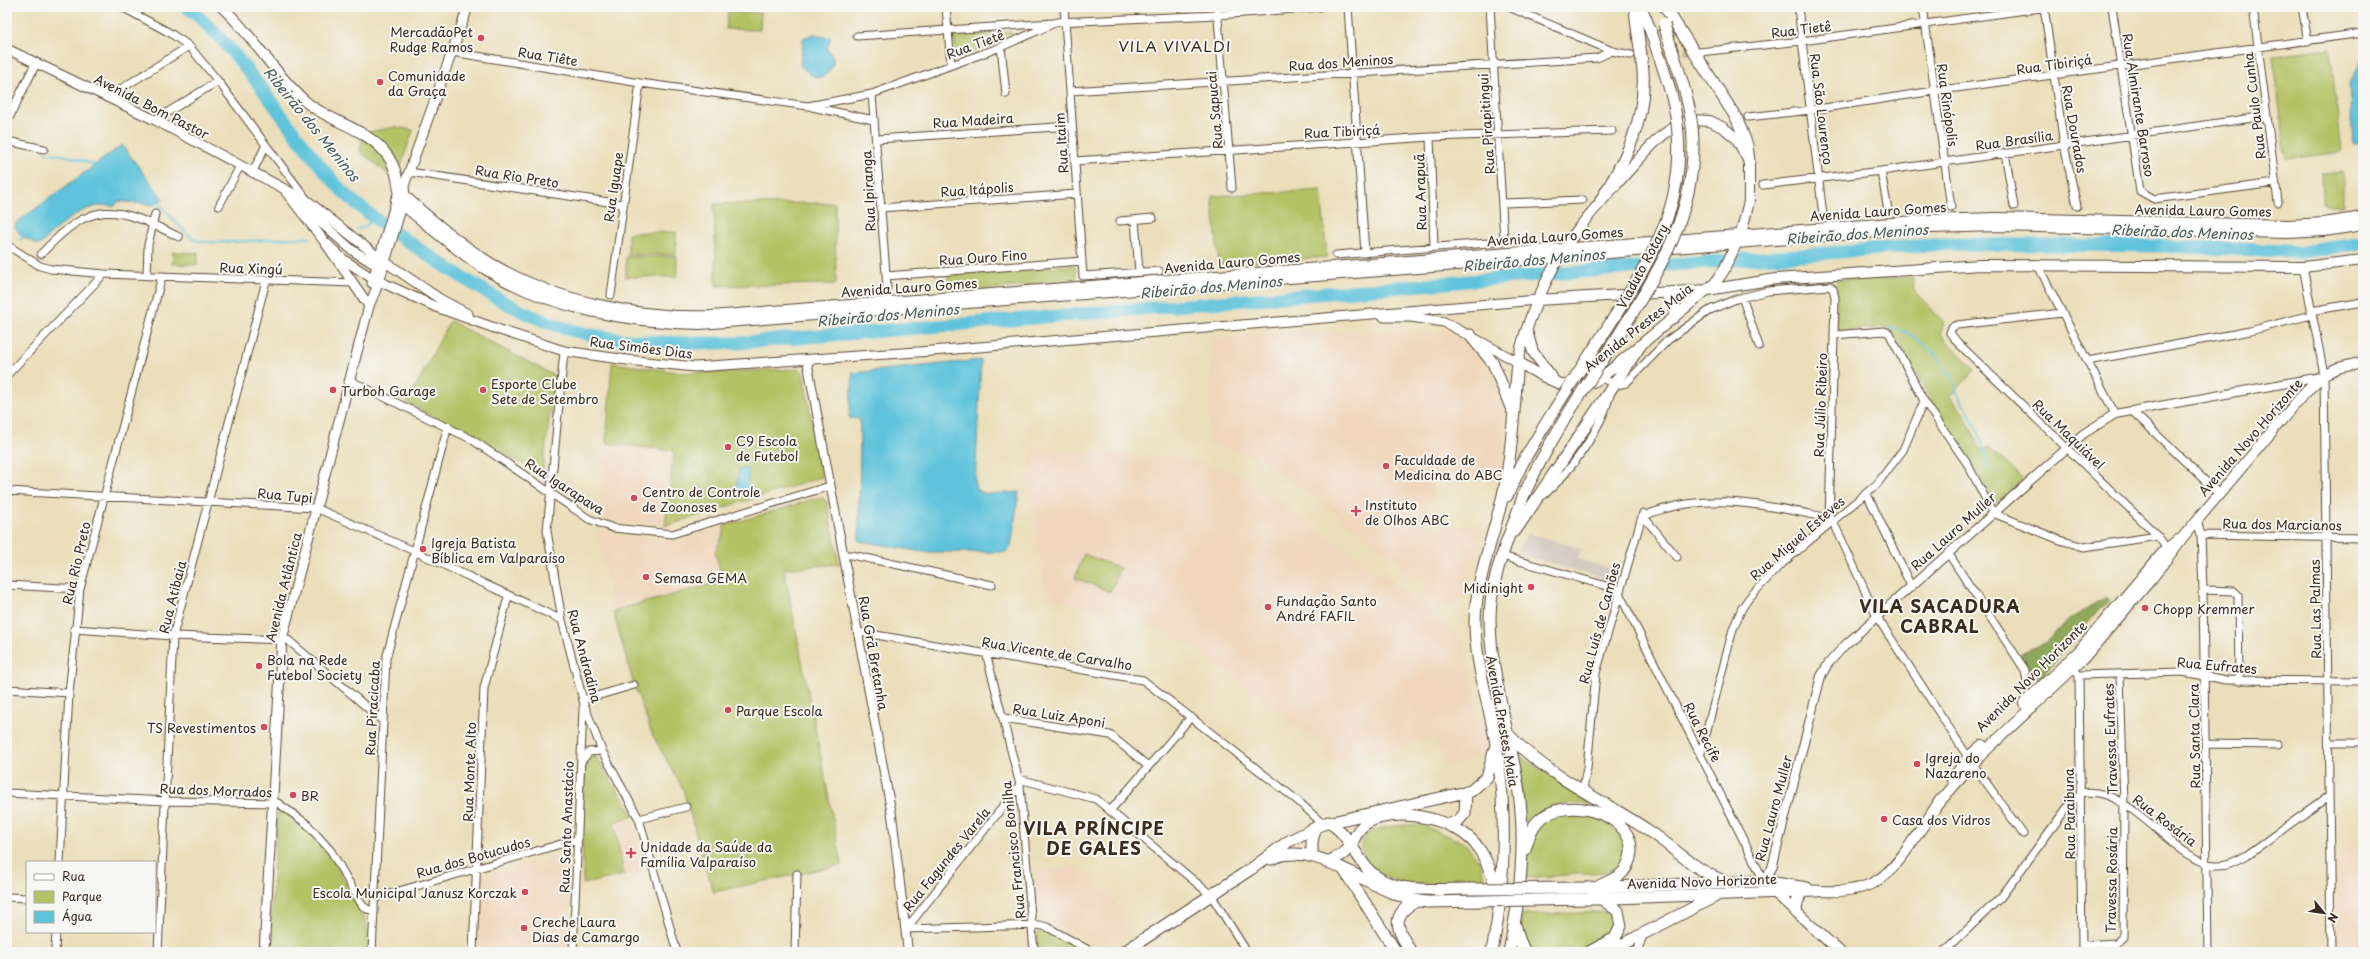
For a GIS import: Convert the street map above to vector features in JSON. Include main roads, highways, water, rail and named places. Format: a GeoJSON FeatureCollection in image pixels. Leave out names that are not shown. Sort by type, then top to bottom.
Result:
{"type":"FeatureCollection","features":[{"type":"Feature","properties":{"kind":"highway"},"geometry":{"type":"LineString","coordinates":[[1602,200],[1630,150],[1641,111],[1643,72],[1635,7]]}},
{"type":"Feature","properties":{"kind":"highway","name":"Viaduto Rotary"},"geometry":{"type":"LineString","coordinates":[[1497,520],[1522,464],[1650,260],[1662,234],[1671,208],[1678,164],[1676,117],[1651,32],[1641,7]]}},
{"type":"Feature","properties":{"kind":"highway","name":"Viaduto Rotary"},"geometry":{"type":"LineString","coordinates":[[1507,543],[1523,497],[1545,454],[1651,283],[1679,227],[1691,175],[1692,127],[1686,95],[1660,7]]}},
{"type":"Feature","properties":{"kind":"highway"},"geometry":{"type":"LineString","coordinates":[[1665,7],[1737,119],[1747,145],[1749,162]]}},
{"type":"Feature","properties":{"kind":"highway"},"geometry":{"type":"LineString","coordinates":[[1470,335],[1493,363],[1513,413]]}},
{"type":"Feature","properties":{"kind":"highway"},"geometry":{"type":"LineString","coordinates":[[1507,543],[1613,383],[1640,346]]}},
{"type":"Feature","properties":{"kind":"highway"},"geometry":{"type":"LineString","coordinates":[[1497,520],[1505,485],[1518,362]]}},
{"type":"Feature","properties":{"kind":"highway","name":"Avenida Prestes Maia"},"geometry":{"type":"LineString","coordinates":[[1492,951],[1500,898],[1503,811],[1496,744],[1476,645],[1475,620],[1478,596],[1497,520]]}},
{"type":"Feature","properties":{"kind":"highway","name":"Avenida Prestes Maia"},"geometry":{"type":"LineString","coordinates":[[1507,543],[1502,556],[1492,595],[1490,618],[1495,668],[1518,788],[1522,858],[1515,921],[1509,952]]}},
{"type":"Feature","properties":{"kind":"highway"},"geometry":{"type":"LineString","coordinates":[[1508,734],[1537,761],[1650,831],[1704,872],[1728,882]]}},
{"type":"Feature","properties":{"kind":"highway"},"geometry":{"type":"LineString","coordinates":[[1124,952],[1251,869],[1289,841],[1322,825],[1466,792],[1476,788],[1487,777],[1496,744]]}},
{"type":"Feature","properties":{"kind":"highway"},"geometry":{"type":"LineString","coordinates":[[1450,824],[1458,821],[1465,813],[1466,792]]}},
{"type":"Feature","properties":{"kind":"highway"},"geometry":{"type":"LineString","coordinates":[[1251,869],[1283,854],[1298,853],[1312,856],[1326,862],[1391,894],[1422,901],[1590,892],[1621,875],[1628,865],[1631,853],[1631,844],[1624,831],[1616,823],[1598,813],[1580,808],[1563,808],[1543,816],[1533,828],[1522,858]]}},
{"type":"Feature","properties":{"kind":"highway"},"geometry":{"type":"LineString","coordinates":[[1326,862],[1339,858],[1352,846],[1363,826],[1374,820],[1414,816],[1450,824],[1468,837],[1479,848],[1487,862],[1500,898]]}},
{"type":"Feature","properties":{"kind":"highway"},"geometry":{"type":"LineString","coordinates":[[1322,825],[1341,831],[1364,865],[1375,875],[1392,884],[1426,890],[1590,892]]}},
{"type":"Feature","properties":{"kind":"highway"},"geometry":{"type":"LineString","coordinates":[[1312,856],[1312,841],[1322,825]]}},
{"type":"Feature","properties":{"kind":"highway"},"geometry":{"type":"LineString","coordinates":[[1343,870],[1396,952]]}},
{"type":"Feature","properties":{"kind":"highway","name":"Avenida Novo Horizonte"},"geometry":{"type":"LineString","coordinates":[[1590,892],[1692,886],[1728,882],[1764,881],[1817,891]]}},
{"type":"Feature","properties":{"kind":"highway","name":"Avenida Novo Horizonte"},"geometry":{"type":"LineString","coordinates":[[1590,892],[1602,899],[1774,892],[1802,893],[1817,891]]}},
{"type":"Feature","properties":{"kind":"highway"},"geometry":{"type":"LineString","coordinates":[[1796,912],[1796,902],[1802,893]]}},
{"type":"Feature","properties":{"kind":"highway"},"geometry":{"type":"LineString","coordinates":[[1608,952],[1718,895]]}},
{"type":"Feature","properties":{"kind":"highway"},"geometry":{"type":"LineString","coordinates":[[1588,952],[1615,938],[1621,926],[1618,911],[1602,899]]}},
{"type":"Feature","properties":{"kind":"highway"},"geometry":{"type":"LineString","coordinates":[[1411,952],[1399,931],[1398,923],[1402,911],[1422,901]]}},
{"type":"Feature","properties":{"kind":"highway"},"geometry":{"type":"LineString","coordinates":[[1515,921],[1519,939],[1525,952]]}},
{"type":"Feature","properties":{"kind":"main road"},"geometry":{"type":"LineString","coordinates":[[222,7],[245,32],[284,81],[306,102],[321,113],[372,140],[382,149],[390,159],[397,173],[400,200]]}},
{"type":"Feature","properties":{"kind":"main road","name":"Avenida Atlântica"},"geometry":{"type":"LineString","coordinates":[[264,952],[282,639],[380,263],[409,172],[468,7]]}},
{"type":"Feature","properties":{"kind":"main road","name":"Avenida Bom Pastor"},"geometry":{"type":"LineString","coordinates":[[7,49],[155,120],[309,202],[380,263]]}},
{"type":"Feature","properties":{"kind":"main road"},"geometry":{"type":"LineString","coordinates":[[1350,316],[1411,316],[1444,322],[1518,362],[1538,300],[1561,256],[1602,200],[1663,134],[1687,121],[1704,120],[1724,128],[1737,139],[1749,162]]}},
{"type":"Feature","properties":{"kind":"main road","name":"Avenida Prestes Maia"},"geometry":{"type":"LineString","coordinates":[[1518,362],[1557,382],[1573,388],[1581,387],[1601,378],[1707,290],[1723,272],[1740,238],[1749,201],[1749,162]]}},
{"type":"Feature","properties":{"kind":"main road"},"geometry":{"type":"LineString","coordinates":[[286,191],[352,250],[380,263]]}},
{"type":"Feature","properties":{"kind":"main road","name":"Avenida Bom Pastor"},"geometry":{"type":"LineString","coordinates":[[286,191],[324,241],[369,306]]}},
{"type":"Feature","properties":{"kind":"main road","name":"Avenida Lauro Gomes"},"geometry":{"type":"LineString","coordinates":[[400,200],[476,263],[517,286],[557,301],[595,311],[644,321],[685,324],[893,310],[1561,256],[1740,238],[1960,219],[2289,225],[2324,223],[2363,217]]}},
{"type":"Feature","properties":{"kind":"main road","name":"Avenida Lauro Gomes"},"geometry":{"type":"LineString","coordinates":[[1740,238],[1952,227],[2289,233],[2324,231],[2363,225]]}},
{"type":"Feature","properties":{"kind":"main road","name":"Avenida Bom Pastor"},"geometry":{"type":"LineString","coordinates":[[324,241],[344,260],[375,280]]}},
{"type":"Feature","properties":{"kind":"main road"},"geometry":{"type":"LineString","coordinates":[[1350,316],[1538,300],[1707,290],[1743,286],[1776,279],[1829,274],[1980,265],[2037,264],[2304,267],[2363,260]]}},
{"type":"Feature","properties":{"kind":"main road","name":"Rua Simões Dias"},"geometry":{"type":"LineString","coordinates":[[380,263],[440,299],[500,330]]}},
{"type":"Feature","properties":{"kind":"main road"},"geometry":{"type":"LineString","coordinates":[[1723,272],[1729,281],[1743,286]]}},
{"type":"Feature","properties":{"kind":"main road","name":"Rua Simões Dias"},"geometry":{"type":"LineString","coordinates":[[375,280],[436,307],[564,351],[633,361],[695,367],[807,360],[1350,316]]}},
{"type":"Feature","properties":{"kind":"main road"},"geometry":{"type":"LineString","coordinates":[[1664,293],[1675,303],[1674,318]]}},
{"type":"Feature","properties":{"kind":"main road"},"geometry":{"type":"LineString","coordinates":[[1411,316],[1426,309]]}},
{"type":"Feature","properties":{"kind":"main road"},"geometry":{"type":"LineString","coordinates":[[1527,331],[1536,356],[1557,382]]}},
{"type":"Feature","properties":{"kind":"main road","name":"Rua Lauro Muller"},"geometry":{"type":"LineString","coordinates":[[2322,375],[2338,368],[2363,362]]}},
{"type":"Feature","properties":{"kind":"main road","name":"Avenida Novo Horizonte"},"geometry":{"type":"LineString","coordinates":[[1817,891],[1860,888],[1888,874],[1898,865],[1937,805],[1971,760],[2076,654],[2183,537],[2322,375]]}},
{"type":"Feature","properties":{"kind":"main road","name":"Avenida Novo Horizonte"},"geometry":{"type":"LineString","coordinates":[[1971,760],[2075,671],[2082,660],[2169,552]]}},
{"type":"Feature","properties":{"kind":"main road"},"geometry":{"type":"LineString","coordinates":[[1764,881],[1774,892],[1840,952]]}},
{"type":"Feature","properties":{"kind":"water"},"geometry":{"type":"Polygon","coordinates":[[[815,34],[822,37],[831,37],[827,49],[833,58],[829,72],[819,77],[811,75],[800,65],[803,38],[815,34]]]}},
{"type":"Feature","properties":{"kind":"water"},"geometry":{"type":"Polygon","coordinates":[[[2363,58],[2363,143],[2353,144],[2349,83],[2363,58]]]}},
{"type":"Feature","properties":{"kind":"water"},"geometry":{"type":"Polygon","coordinates":[[[122,145],[163,199],[154,205],[118,201],[115,206],[93,207],[83,210],[66,221],[38,245],[23,237],[15,228],[16,223],[122,145]]]}},
{"type":"Feature","properties":{"kind":"water"},"geometry":{"type":"Polygon","coordinates":[[[981,360],[975,486],[978,491],[988,494],[1019,492],[1011,547],[1006,552],[923,552],[859,541],[860,419],[849,418],[853,373],[981,360]]]}},
{"type":"Feature","properties":{"kind":"water"},"geometry":{"type":"Polygon","coordinates":[[[745,468],[749,471],[747,490],[742,492],[736,489],[739,470],[745,468]]]}},
{"type":"Feature","properties":{"kind":"waterway","name":"Ribeirão dos Meninos"},"geometry":{"type":"LineString","coordinates":[[187,7],[228,47],[334,182],[355,202],[389,229],[454,272],[513,307],[544,321],[567,329],[615,339],[690,343],[739,343],[1552,274],[1943,244],[2165,246],[2302,252],[2363,243]]}},
{"type":"Feature","properties":{"kind":"waterway"},"geometry":{"type":"LineString","coordinates":[[44,152],[67,156],[99,166]]}},
{"type":"Feature","properties":{"kind":"waterway"},"geometry":{"type":"LineString","coordinates":[[157,202],[189,235],[194,239],[202,241],[231,242],[310,238]]}},
{"type":"Feature","properties":{"kind":"waterway"},"geometry":{"type":"LineString","coordinates":[[357,229],[365,227],[374,218]]}},
{"type":"Feature","properties":{"kind":"waterway"},"geometry":{"type":"LineString","coordinates":[[20,240],[25,235]]}},
{"type":"Feature","properties":{"kind":"waterway"},"geometry":{"type":"LineString","coordinates":[[1887,329],[1896,328],[1911,335],[1936,354],[1947,373],[1953,376],[1958,395],[1969,413],[1980,437],[1989,470]]}},
{"type":"Feature","properties":{"kind":"tunnel"},"geometry":{"type":"LineString","coordinates":[[1631,55],[1697,52]]}},
{"type":"Feature","properties":{"kind":"place","name":"MercadãoPet Rudge Ramos"},"geometry":{"type":"Point","coordinates":[481,38]}},
{"type":"Feature","properties":{"kind":"place","name":"Comunidade da Graça"},"geometry":{"type":"Point","coordinates":[380,82]}},
{"type":"Feature","properties":{"kind":"place","name":"Turboh Garage"},"geometry":{"type":"Point","coordinates":[333,390]}},
{"type":"Feature","properties":{"kind":"place","name":"Esporte Clube Sete de Setembro"},"geometry":{"type":"Point","coordinates":[483,390]}},
{"type":"Feature","properties":{"kind":"place","name":"C9 Escola de Futebol"},"geometry":{"type":"Point","coordinates":[728,447]}},
{"type":"Feature","properties":{"kind":"place","name":"Faculdade de Medicina do ABC"},"geometry":{"type":"Point","coordinates":[1386,466]}},
{"type":"Feature","properties":{"kind":"place","name":"Centro de Controle de Zoonoses"},"geometry":{"type":"Point","coordinates":[634,498]}},
{"type":"Feature","properties":{"kind":"place","name":"Instituto de Olhos ABC"},"geometry":{"type":"Point","coordinates":[1356,511]}},
{"type":"Feature","properties":{"kind":"place","name":"Igreja Batista Bíblica em Valparaíso"},"geometry":{"type":"Point","coordinates":[423,549]}},
{"type":"Feature","properties":{"kind":"place","name":"Semasa GEMA"},"geometry":{"type":"Point","coordinates":[646,577]}},
{"type":"Feature","properties":{"kind":"place","name":"Midinight"},"geometry":{"type":"Point","coordinates":[1531,587]}},
{"type":"Feature","properties":{"kind":"place","name":"Fundação Santo André FAFIL"},"geometry":{"type":"Point","coordinates":[1268,607]}},
{"type":"Feature","properties":{"kind":"place","name":"Chopp Kremmer"},"geometry":{"type":"Point","coordinates":[2145,608]}},
{"type":"Feature","properties":{"kind":"place","name":"Bola na Rede Futebol Society"},"geometry":{"type":"Point","coordinates":[259,666]}},
{"type":"Feature","properties":{"kind":"place","name":"Parque Escola"},"geometry":{"type":"Point","coordinates":[728,710]}},
{"type":"Feature","properties":{"kind":"place","name":"TS Revestimentos"},"geometry":{"type":"Point","coordinates":[264,727]}},
{"type":"Feature","properties":{"kind":"place","name":"Igreja do Nazareno"},"geometry":{"type":"Point","coordinates":[1917,764]}},
{"type":"Feature","properties":{"kind":"place","name":"BR"},"geometry":{"type":"Point","coordinates":[293,795]}},
{"type":"Feature","properties":{"kind":"place","name":"Casa dos Vidros"},"geometry":{"type":"Point","coordinates":[1884,819]}},
{"type":"Feature","properties":{"kind":"place","name":"Unidade da Saúde da Família Valparaíso"},"geometry":{"type":"Point","coordinates":[631,853]}},
{"type":"Feature","properties":{"kind":"place","name":"Escola Municipal Janusz Korczak"},"geometry":{"type":"Point","coordinates":[525,892]}},
{"type":"Feature","properties":{"kind":"place","name":"Creche Laura Dias de Camargo"},"geometry":{"type":"Point","coordinates":[524,928]}},
{"type":"Feature","properties":{"kind":"district","name":"VILA VIVALDI"},"geometry":{"type":"Point","coordinates":[1175,45]}},
{"type":"Feature","properties":{"kind":"district","name":"VILA SACADURA CABRAL"},"geometry":{"type":"Point","coordinates":[1940,616]}},
{"type":"Feature","properties":{"kind":"district","name":"VILA PRÍNCIPE DE GALES"},"geometry":{"type":"Point","coordinates":[1094,838]}}]}
